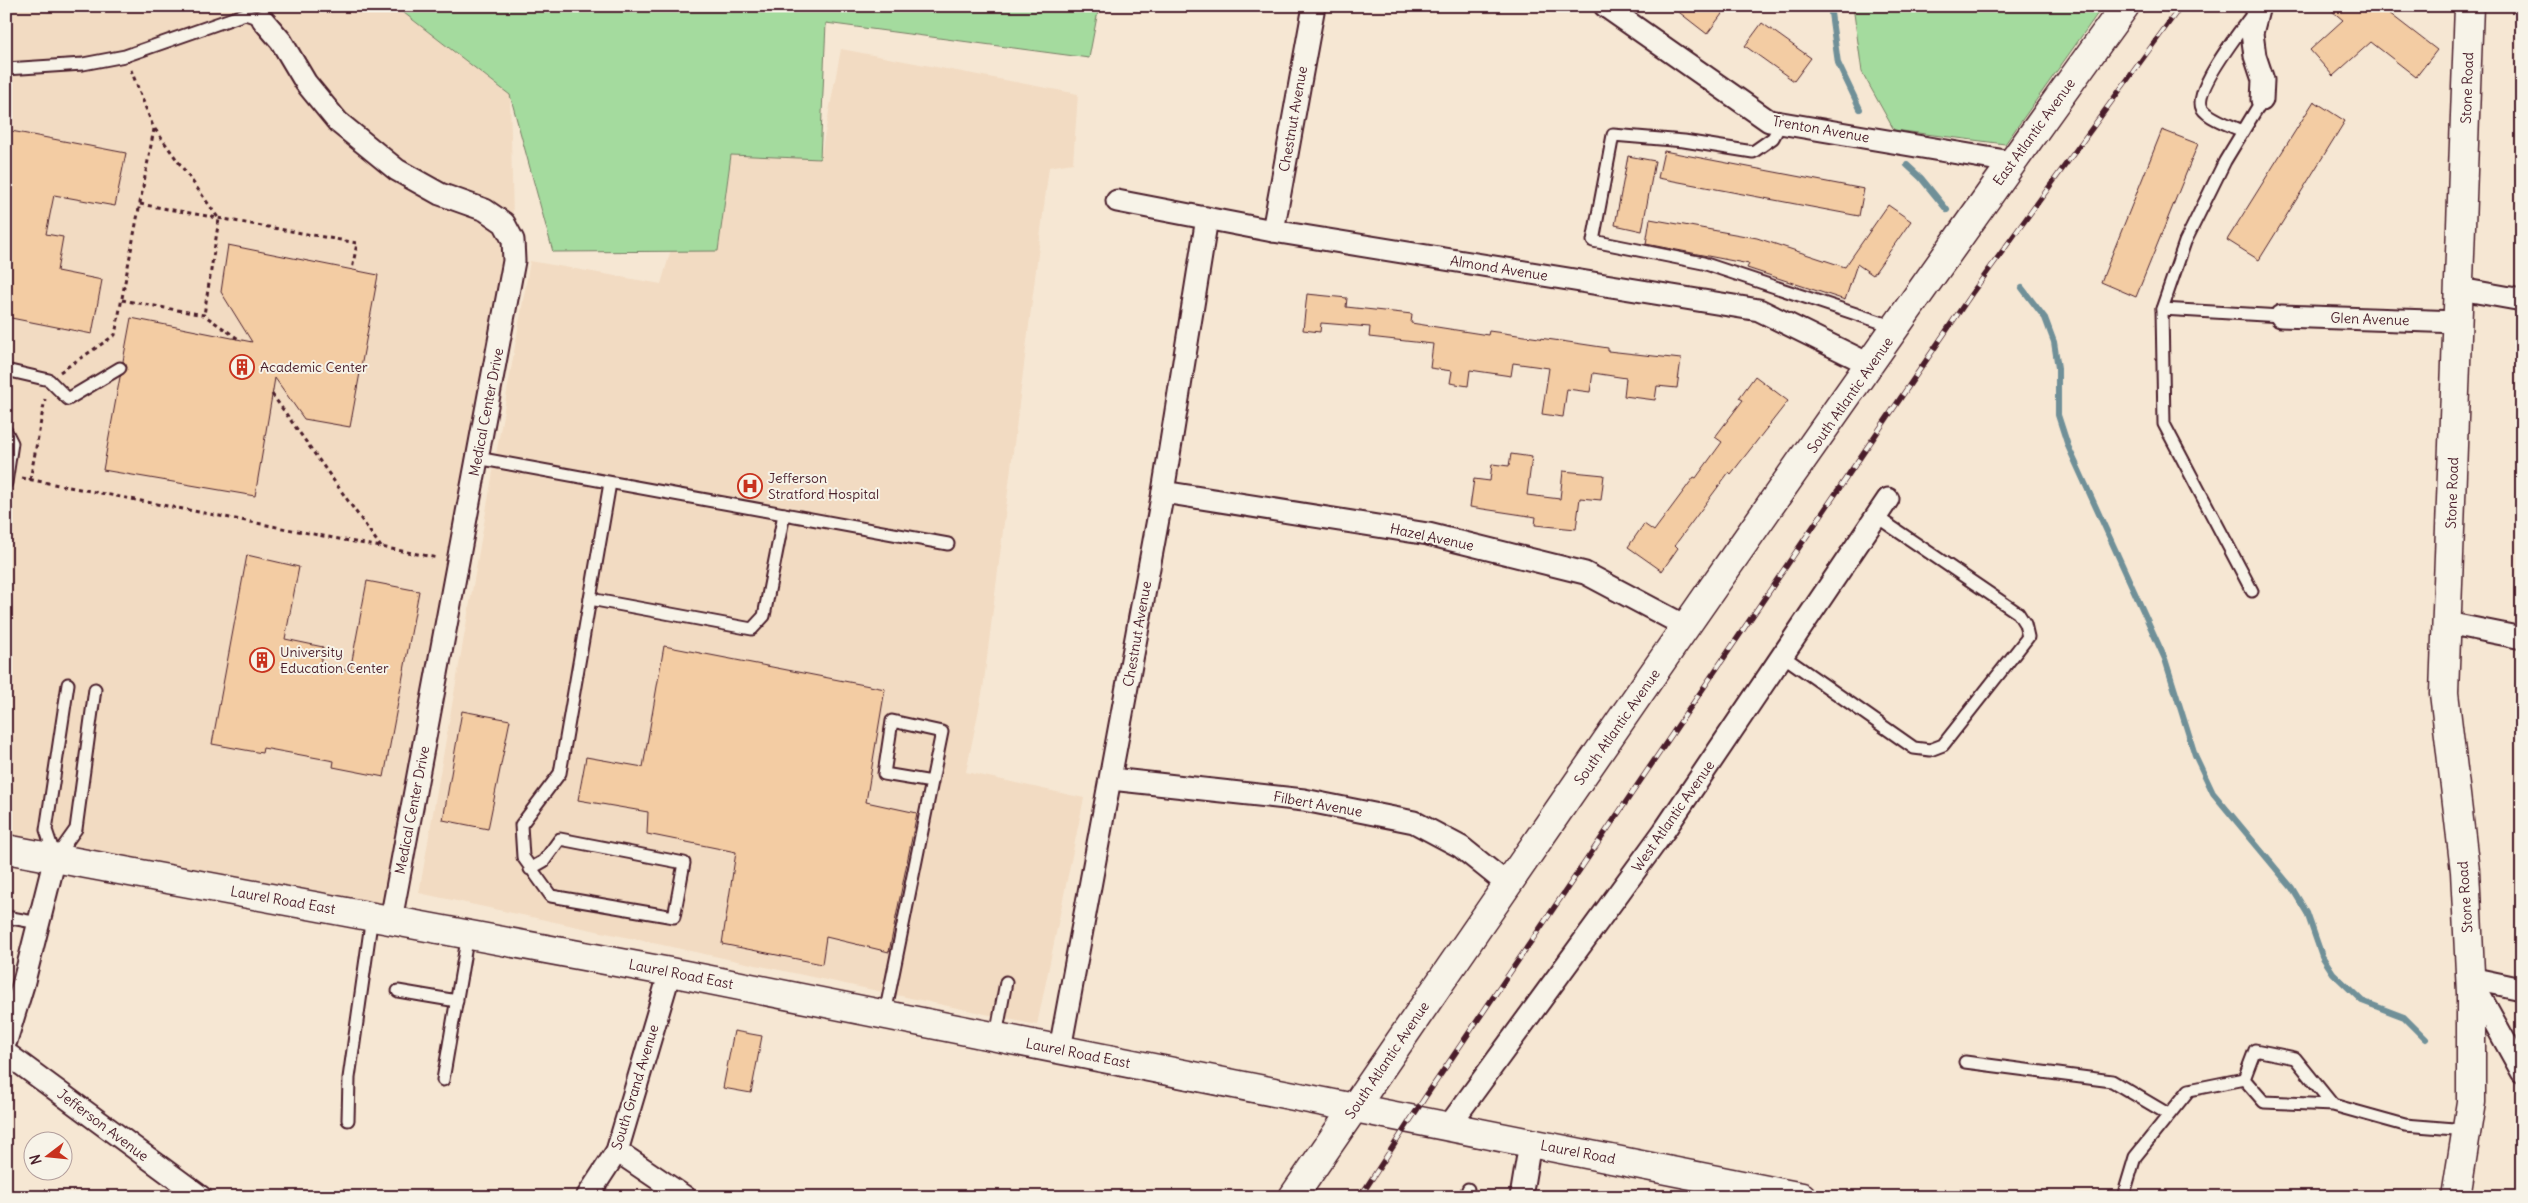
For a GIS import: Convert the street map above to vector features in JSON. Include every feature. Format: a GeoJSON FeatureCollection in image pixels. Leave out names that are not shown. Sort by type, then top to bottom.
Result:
{"type":"FeatureCollection","features":[{"type":"Feature","properties":{"kind":"street","name":"Chestnut Avenue"},"geometry":{"type":"LineString","coordinates":[[1273,231],[1314,6]]}},
{"type":"Feature","properties":{"kind":"street","name":"Trenton Avenue"},"geometry":{"type":"LineString","coordinates":[[1604,6],[1769,121],[2011,162]]}},
{"type":"Feature","properties":{"kind":"street","name":"East Atlantic Avenue"},"geometry":{"type":"LineString","coordinates":[[1945,260],[2011,162],[2125,6]]}},
{"type":"Feature","properties":{"kind":"street"},"geometry":{"type":"LineString","coordinates":[[2259,6],[2252,33],[2255,56],[2263,80],[2262,100]]}},
{"type":"Feature","properties":{"kind":"street","name":"Stone Road"},"geometry":{"type":"LineString","coordinates":[[2456,1197],[2471,1102],[2470,978],[2465,871],[2444,693],[2470,6]]}},
{"type":"Feature","properties":{"kind":"street","name":"Medical Center Drive"},"geometry":{"type":"LineString","coordinates":[[263,20],[281,41],[306,83],[338,122],[397,170],[440,194],[484,210],[504,223],[513,240],[514,261],[457,562],[381,918]]}},
{"type":"Feature","properties":{"kind":"street","name":"Almond Avenue"},"geometry":{"type":"LineString","coordinates":[[1117,201],[1273,231],[1759,310],[1871,365]]}},
{"type":"Feature","properties":{"kind":"street","name":"Chestnut Avenue"},"geometry":{"type":"LineString","coordinates":[[1060,1049],[1163,492],[1207,218]]}},
{"type":"Feature","properties":{"kind":"street","name":"South Atlantic Avenue"},"geometry":{"type":"LineString","coordinates":[[1294,1197],[1507,884],[1945,260]]}},
{"type":"Feature","properties":{"kind":"street"},"geometry":{"type":"LineString","coordinates":[[2460,289],[2522,300]]}},
{"type":"Feature","properties":{"kind":"street","name":"Glen Avenue"},"geometry":{"type":"LineString","coordinates":[[2281,316],[2459,322]]}},
{"type":"Feature","properties":{"kind":"street","name":"Hazel Avenue"},"geometry":{"type":"LineString","coordinates":[[1163,492],[1428,534],[1585,573],[1687,627]]}},
{"type":"Feature","properties":{"kind":"street","name":"West Atlantic Avenue"},"geometry":{"type":"LineString","coordinates":[[1448,1126],[1664,831],[1883,508]]}},
{"type":"Feature","properties":{"kind":"street"},"geometry":{"type":"LineString","coordinates":[[2447,623],[2522,638]]}},
{"type":"Feature","properties":{"kind":"street","name":"Filbert Avenue"},"geometry":{"type":"LineString","coordinates":[[1110,779],[1304,800],[1414,822],[1461,846],[1507,884]]}},
{"type":"Feature","properties":{"kind":"street","name":"Laurel Road East"},"geometry":{"type":"LineString","coordinates":[[6,850],[670,972],[1354,1108]]}},
{"type":"Feature","properties":{"kind":"street"},"geometry":{"type":"LineString","coordinates":[[6,1041],[55,858]]}},
{"type":"Feature","properties":{"kind":"street","name":"South Grand Avenue"},"geometry":{"type":"LineString","coordinates":[[587,1197],[617,1151],[670,972]]}},
{"type":"Feature","properties":{"kind":"street","name":"Stone Road"},"geometry":{"type":"LineString","coordinates":[[2470,978],[2522,1072]]}},
{"type":"Feature","properties":{"kind":"street"},"geometry":{"type":"LineString","coordinates":[[2470,978],[2522,990]]}},
{"type":"Feature","properties":{"kind":"street","name":"Jefferson Avenue"},"geometry":{"type":"LineString","coordinates":[[6,1052],[201,1197]]}},
{"type":"Feature","properties":{"kind":"street","name":"Laurel Road"},"geometry":{"type":"LineString","coordinates":[[1354,1108],[1802,1197]]}},
{"type":"Feature","properties":{"kind":"street"},"geometry":{"type":"LineString","coordinates":[[1521,1197],[1530,1143]]}},
{"type":"Feature","properties":{"kind":"street"},"geometry":{"type":"LineString","coordinates":[[617,1151],[685,1197]]}},
{"type":"Feature","properties":{"kind":"lane"},"geometry":{"type":"LineString","coordinates":[[2243,131],[2210,115],[2202,107],[2201,97],[2206,84],[2232,43],[2259,6]]}},
{"type":"Feature","properties":{"kind":"lane"},"geometry":{"type":"LineString","coordinates":[[6,69],[83,64],[125,56],[245,14],[263,20]]}},
{"type":"Feature","properties":{"kind":"lane"},"geometry":{"type":"LineString","coordinates":[[2252,591],[2164,424],[2162,309],[2185,242],[2224,161],[2262,100]]}},
{"type":"Feature","properties":{"kind":"lane"},"geometry":{"type":"LineString","coordinates":[[1781,123],[1773,138],[1753,152],[1684,141],[1613,135],[1592,241],[1703,263],[1897,328]]}},
{"type":"Feature","properties":{"kind":"lane"},"geometry":{"type":"LineString","coordinates":[[2162,309],[2281,316]]}},
{"type":"Feature","properties":{"kind":"lane"},"geometry":{"type":"LineString","coordinates":[[6,370],[49,380],[68,399],[120,368]]}},
{"type":"Feature","properties":{"kind":"lane"},"geometry":{"type":"LineString","coordinates":[[6,431],[12,443],[7,479]]}},
{"type":"Feature","properties":{"kind":"lane"},"geometry":{"type":"LineString","coordinates":[[477,458],[948,544]]}},
{"type":"Feature","properties":{"kind":"lane"},"geometry":{"type":"LineString","coordinates":[[530,869],[544,861],[560,839],[684,863],[674,917],[551,896],[530,869],[523,857],[521,825],[560,773],[610,483]]}},
{"type":"Feature","properties":{"kind":"lane"},"geometry":{"type":"LineString","coordinates":[[1783,656],[1914,748],[1930,750],[1943,745],[2028,636],[2025,624],[2018,613],[1883,508]]}},
{"type":"Feature","properties":{"kind":"lane"},"geometry":{"type":"LineString","coordinates":[[590,598],[752,629],[764,616],[784,514]]}},
{"type":"Feature","properties":{"kind":"lane"},"geometry":{"type":"LineString","coordinates":[[55,858],[46,830],[68,684]]}},
{"type":"Feature","properties":{"kind":"lane"},"geometry":{"type":"LineString","coordinates":[[55,858],[76,829],[96,689]]}},
{"type":"Feature","properties":{"kind":"lane"},"geometry":{"type":"LineString","coordinates":[[885,1014],[932,782],[942,732],[892,721],[884,774],[932,782]]}},
{"type":"Feature","properties":{"kind":"lane"},"geometry":{"type":"LineString","coordinates":[[6,917],[39,923]]}},
{"type":"Feature","properties":{"kind":"lane"},"geometry":{"type":"LineString","coordinates":[[348,1120],[349,1078],[381,918]]}},
{"type":"Feature","properties":{"kind":"lane"},"geometry":{"type":"LineString","coordinates":[[443,1080],[468,934]]}},
{"type":"Feature","properties":{"kind":"lane"},"geometry":{"type":"LineString","coordinates":[[996,1037],[1006,982]]}},
{"type":"Feature","properties":{"kind":"lane"},"geometry":{"type":"LineString","coordinates":[[398,991],[456,1001]]}},
{"type":"Feature","properties":{"kind":"lane"},"geometry":{"type":"LineString","coordinates":[[2244,1079],[2255,1050],[2295,1058],[2333,1106]]}},
{"type":"Feature","properties":{"kind":"lane"},"geometry":{"type":"LineString","coordinates":[[1965,1062],[2112,1080],[2168,1114]]}},
{"type":"Feature","properties":{"kind":"lane"},"geometry":{"type":"LineString","coordinates":[[2244,1079],[2264,1102],[2333,1106],[2404,1125],[2467,1130]]}},
{"type":"Feature","properties":{"kind":"lane"},"geometry":{"type":"LineString","coordinates":[[2123,1197],[2135,1157],[2189,1090],[2244,1079]]}},
{"type":"Feature","properties":{"kind":"path"},"geometry":{"type":"LineString","coordinates":[[125,56],[154,129],[218,219],[204,315]]}},
{"type":"Feature","properties":{"kind":"path"},"geometry":{"type":"LineString","coordinates":[[30,480],[49,380],[115,335],[154,129]]}},
{"type":"Feature","properties":{"kind":"path"},"geometry":{"type":"LineString","coordinates":[[140,204],[357,243],[352,270]]}},
{"type":"Feature","properties":{"kind":"path"},"geometry":{"type":"LineString","coordinates":[[122,300],[204,315],[240,340]]}},
{"type":"Feature","properties":{"kind":"path"},"geometry":{"type":"LineString","coordinates":[[272,394],[381,548]]}},
{"type":"Feature","properties":{"kind":"path"},"geometry":{"type":"LineString","coordinates":[[7,479],[30,480],[457,562]]}},
{"type":"Feature","properties":{"kind":"shaded area"},"geometry":{"type":"Polygon","coordinates":[[[6,6],[395,6],[510,95],[514,261],[391,920],[6,849],[6,6]]]}},
{"type":"Feature","properties":{"kind":"shaded area","name":"Jefferson Stratford Hospital"},"geometry":{"type":"Polygon","coordinates":[[[841,49],[1078,94],[1073,163],[1049,167],[983,689],[966,772],[1084,798],[1037,1025],[419,893],[530,261],[661,284],[672,246],[718,251],[731,155],[820,159],[841,49]]]}},
{"type":"Feature","properties":{"kind":"green space"},"geometry":{"type":"Polygon","coordinates":[[[395,6],[1099,6],[1089,58],[826,23],[820,159],[731,155],[718,251],[553,252],[510,95],[395,6]]]}},
{"type":"Feature","properties":{"kind":"green space"},"geometry":{"type":"Polygon","coordinates":[[[1853,6],[2103,6],[2005,144],[1894,130],[1862,72],[1853,6]]]}},
{"type":"Feature","properties":{"kind":"building"},"geometry":{"type":"Polygon","coordinates":[[[1671,6],[1728,6],[1707,34],[1671,6]]]}},
{"type":"Feature","properties":{"kind":"building"},"geometry":{"type":"Polygon","coordinates":[[[2326,6],[2380,6],[2437,50],[2416,77],[2371,42],[2333,76],[2310,50],[2343,20],[2326,6]]]}},
{"type":"Feature","properties":{"kind":"building"},"geometry":{"type":"Polygon","coordinates":[[[1762,23],[1811,58],[1794,81],[1745,46],[1762,23]]]}},
{"type":"Feature","properties":{"kind":"building"},"geometry":{"type":"Polygon","coordinates":[[[2314,101],[2345,121],[2259,260],[2227,240],[2314,101]]]}},
{"type":"Feature","properties":{"kind":"building"},"geometry":{"type":"Polygon","coordinates":[[[6,130],[126,153],[115,206],[54,195],[46,234],[63,237],[57,271],[102,280],[92,334],[6,317],[6,130]]]}},
{"type":"Feature","properties":{"kind":"building"},"geometry":{"type":"Polygon","coordinates":[[[2162,130],[2198,144],[2136,297],[2101,282],[2162,130]]]}},
{"type":"Feature","properties":{"kind":"building"},"geometry":{"type":"Polygon","coordinates":[[[1664,151],[1864,189],[1859,216],[1658,178],[1664,151]]]}},
{"type":"Feature","properties":{"kind":"building"},"geometry":{"type":"Polygon","coordinates":[[[1628,156],[1655,161],[1642,231],[1615,225],[1628,156]]]}},
{"type":"Feature","properties":{"kind":"building"},"geometry":{"type":"Polygon","coordinates":[[[1888,205],[1911,221],[1873,275],[1857,264],[1845,300],[1747,268],[1749,264],[1646,244],[1650,219],[1757,238],[1845,267],[1888,205]]]}},
{"type":"Feature","properties":{"kind":"building","name":"Academic Center"},"geometry":{"type":"Polygon","coordinates":[[[228,245],[378,275],[350,427],[304,419],[275,378],[255,496],[103,470],[120,377],[127,368],[123,361],[131,318],[252,342],[221,292],[228,245]]]}},
{"type":"Feature","properties":{"kind":"building"},"geometry":{"type":"Polygon","coordinates":[[[1307,294],[1347,298],[1346,307],[1412,314],[1411,323],[1488,335],[1489,331],[1608,348],[1608,351],[1681,359],[1677,388],[1657,386],[1655,400],[1624,396],[1626,378],[1593,373],[1590,392],[1567,389],[1563,417],[1542,414],[1549,368],[1513,363],[1511,376],[1470,370],[1468,386],[1450,383],[1452,371],[1430,368],[1433,344],[1369,337],[1370,327],[1321,323],[1320,332],[1303,330],[1307,294]]]}},
{"type":"Feature","properties":{"kind":"building"},"geometry":{"type":"Polygon","coordinates":[[[1755,376],[1788,401],[1731,474],[1729,472],[1675,545],[1678,548],[1662,571],[1628,547],[1644,524],[1654,531],[1694,477],[1696,478],[1722,442],[1715,437],[1743,400],[1739,398],[1755,376]]]}},
{"type":"Feature","properties":{"kind":"building"},"geometry":{"type":"Polygon","coordinates":[[[1511,454],[1532,457],[1527,495],[1560,499],[1563,471],[1604,475],[1601,500],[1580,498],[1576,529],[1535,525],[1536,517],[1470,507],[1474,479],[1490,481],[1492,464],[1509,466],[1511,454]]]}},
{"type":"Feature","properties":{"kind":"building","name":"University Education Center"},"geometry":{"type":"Polygon","coordinates":[[[247,555],[299,567],[285,639],[323,647],[320,665],[350,671],[367,581],[419,591],[384,777],[333,767],[334,761],[263,748],[262,753],[212,744],[247,555]]]}},
{"type":"Feature","properties":{"kind":"building"},"geometry":{"type":"Polygon","coordinates":[[[664,646],[885,689],[866,802],[917,813],[889,952],[826,937],[822,964],[722,944],[736,852],[647,834],[648,812],[578,800],[586,757],[643,767],[664,646]]]}},
{"type":"Feature","properties":{"kind":"building"},"geometry":{"type":"Polygon","coordinates":[[[462,711],[510,720],[488,829],[443,820],[462,711]]]}},
{"type":"Feature","properties":{"kind":"building"},"geometry":{"type":"Polygon","coordinates":[[[734,1031],[762,1036],[751,1093],[723,1088],[734,1031]]]}},
{"type":"Feature","properties":{"kind":"waterway"},"geometry":{"type":"LineString","coordinates":[[1830,6],[1838,63],[1860,109]]}},
{"type":"Feature","properties":{"kind":"waterway"},"geometry":{"type":"LineString","coordinates":[[1907,165],[1921,178],[1947,210]]}},
{"type":"Feature","properties":{"kind":"waterway"},"geometry":{"type":"LineString","coordinates":[[2022,288],[2045,318],[2054,342],[2058,368],[2058,415],[2068,446],[2165,659],[2195,755],[2213,793],[2292,888],[2307,913],[2322,956],[2333,973],[2362,1001],[2404,1017],[2426,1039]]}},
{"type":"Feature","properties":{"kind":"railway"},"geometry":{"type":"LineString","coordinates":[[1360,1197],[1426,1096],[1972,293],[2181,6]]}},
{"type":"Feature","properties":{"kind":"place","name":"Academic Center"},"geometry":{"type":"Point","coordinates":[242,367]}},
{"type":"Feature","properties":{"kind":"place","name":"Jefferson Stratford Hospital"},"geometry":{"type":"Point","coordinates":[750,486]}},
{"type":"Feature","properties":{"kind":"place","name":"University Education Center"},"geometry":{"type":"Point","coordinates":[262,660]}}]}
